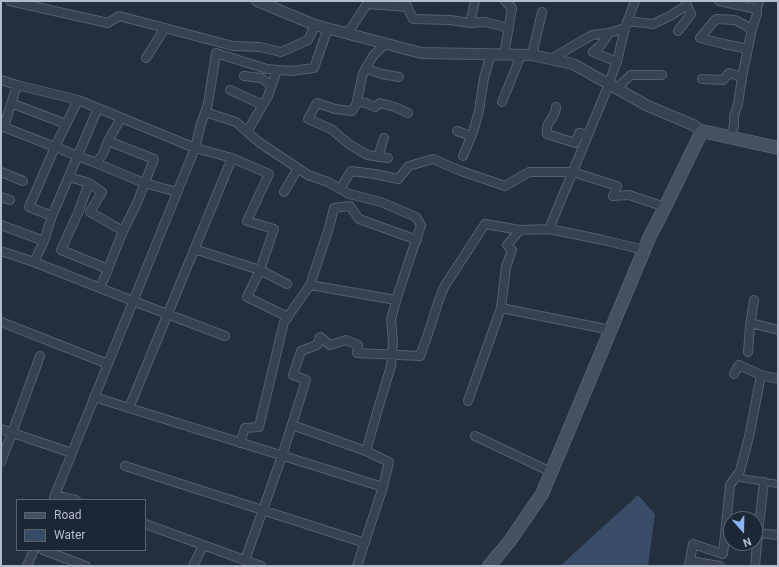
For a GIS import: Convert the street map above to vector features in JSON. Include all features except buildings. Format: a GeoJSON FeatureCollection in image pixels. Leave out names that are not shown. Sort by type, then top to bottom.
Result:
{"type":"FeatureCollection","features":[{"type":"Feature","properties":{"kind":"main road"},"geometry":{"type":"LineString","coordinates":[[489,566],[509,542],[542,494],[650,236],[702,131],[778,148]]}},
{"type":"Feature","properties":{"kind":"street"},"geometry":{"type":"LineString","coordinates":[[10,1],[108,23],[120,16],[233,46],[260,46],[281,52],[308,40],[315,24]]}},
{"type":"Feature","properties":{"kind":"street"},"geometry":{"type":"LineString","coordinates":[[256,1],[315,24],[421,53],[532,55],[573,64],[648,106],[693,124],[702,131]]}},
{"type":"Feature","properties":{"kind":"street"},"geometry":{"type":"LineString","coordinates":[[470,23],[475,1]]}},
{"type":"Feature","properties":{"kind":"street"},"geometry":{"type":"LineString","coordinates":[[504,54],[512,8],[506,1]]}},
{"type":"Feature","properties":{"kind":"street"},"geometry":{"type":"LineString","coordinates":[[549,229],[588,135],[613,86],[626,24],[635,1]]}},
{"type":"Feature","properties":{"kind":"street"},"geometry":{"type":"LineString","coordinates":[[719,1],[758,5],[742,77],[738,104],[734,116],[734,126],[730,137]]}},
{"type":"Feature","properties":{"kind":"street"},"geometry":{"type":"LineString","coordinates":[[348,33],[367,4],[406,4],[413,19],[450,20],[470,23],[485,22],[509,28]]}},
{"type":"Feature","properties":{"kind":"street"},"geometry":{"type":"LineString","coordinates":[[551,59],[592,35],[609,33],[626,24],[653,24],[670,16],[687,5],[691,14],[678,32]]}},
{"type":"Feature","properties":{"kind":"street"},"geometry":{"type":"LineString","coordinates":[[532,55],[542,12]]}},
{"type":"Feature","properties":{"kind":"street"},"geometry":{"type":"LineString","coordinates":[[748,49],[700,38],[716,19],[735,20],[752,29]]}},
{"type":"Feature","properties":{"kind":"street"},"geometry":{"type":"LineString","coordinates":[[146,58],[165,28]]}},
{"type":"Feature","properties":{"kind":"street"},"geometry":{"type":"LineString","coordinates":[[69,499],[54,497],[195,148],[208,104],[216,53],[267,69],[291,71],[314,68],[328,28]]}},
{"type":"Feature","properties":{"kind":"street"},"geometry":{"type":"LineString","coordinates":[[609,33],[601,45],[593,52],[617,62]]}},
{"type":"Feature","properties":{"kind":"street"},"geometry":{"type":"LineString","coordinates":[[386,43],[373,56],[363,73],[357,102],[352,111],[335,109],[317,103],[308,119],[331,128],[348,144],[367,155],[388,158]]}},
{"type":"Feature","properties":{"kind":"street"},"geometry":{"type":"LineString","coordinates":[[463,156],[479,111],[484,78],[491,54]]}},
{"type":"Feature","properties":{"kind":"street"},"geometry":{"type":"LineString","coordinates":[[502,102],[521,55]]}},
{"type":"Feature","properties":{"kind":"street"},"geometry":{"type":"LineString","coordinates":[[366,69],[399,77]]}},
{"type":"Feature","properties":{"kind":"street"},"geometry":{"type":"LineString","coordinates":[[247,132],[268,96],[277,70]]}},
{"type":"Feature","properties":{"kind":"street"},"geometry":{"type":"LineString","coordinates":[[702,79],[723,80],[729,73],[742,77]]}},
{"type":"Feature","properties":{"kind":"street"},"geometry":{"type":"LineString","coordinates":[[613,86],[631,75],[662,75]]}},
{"type":"Feature","properties":{"kind":"street"},"geometry":{"type":"LineString","coordinates":[[244,76],[261,78],[271,85]]}},
{"type":"Feature","properties":{"kind":"street"},"geometry":{"type":"LineString","coordinates":[[1,80],[17,86],[78,100],[195,148],[232,158],[269,174],[247,221],[274,229],[260,270],[247,297],[288,317]]}},
{"type":"Feature","properties":{"kind":"street"},"geometry":{"type":"LineString","coordinates":[[17,86],[3,127],[144,183],[177,192]]}},
{"type":"Feature","properties":{"kind":"street"},"geometry":{"type":"LineString","coordinates":[[230,90],[263,105]]}},
{"type":"Feature","properties":{"kind":"street"},"geometry":{"type":"LineString","coordinates":[[52,216],[29,208],[55,147],[78,100]]}},
{"type":"Feature","properties":{"kind":"street"},"geometry":{"type":"LineString","coordinates":[[357,102],[366,103],[375,107],[380,103],[395,107],[408,113]]}},
{"type":"Feature","properties":{"kind":"street"},"geometry":{"type":"LineString","coordinates":[[12,104],[66,124]]}},
{"type":"Feature","properties":{"kind":"street"},"geometry":{"type":"LineString","coordinates":[[556,107],[556,112],[546,128],[547,134],[575,143],[579,133],[588,135]]}},
{"type":"Feature","properties":{"kind":"street"},"geometry":{"type":"LineString","coordinates":[[34,262],[98,108]]}},
{"type":"Feature","properties":{"kind":"street"},"geometry":{"type":"LineString","coordinates":[[205,112],[236,122],[260,144],[308,175],[328,182],[349,194],[381,202],[416,217],[422,225],[396,300],[392,319],[393,342],[391,366],[366,451]]}},
{"type":"Feature","properties":{"kind":"street"},"geometry":{"type":"LineString","coordinates":[[96,163],[103,154],[108,141],[122,118]]}},
{"type":"Feature","properties":{"kind":"street"},"geometry":{"type":"LineString","coordinates":[[457,131],[471,136]]}},
{"type":"Feature","properties":{"kind":"street"},"geometry":{"type":"LineString","coordinates":[[378,157],[384,138]]}},
{"type":"Feature","properties":{"kind":"street"},"geometry":{"type":"LineString","coordinates":[[100,288],[123,231],[137,203],[154,159],[108,141]]}},
{"type":"Feature","properties":{"kind":"street"},"geometry":{"type":"LineString","coordinates":[[129,408],[232,158]]}},
{"type":"Feature","properties":{"kind":"street"},"geometry":{"type":"LineString","coordinates":[[340,189],[351,171],[398,179],[409,166],[433,159],[461,171],[504,186],[529,172],[573,172],[617,186],[613,196],[629,195],[665,207]]}},
{"type":"Feature","properties":{"kind":"street"},"geometry":{"type":"LineString","coordinates":[[284,192],[298,168]]}},
{"type":"Feature","properties":{"kind":"street"},"geometry":{"type":"LineString","coordinates":[[1,172],[23,181]]}},
{"type":"Feature","properties":{"kind":"street"},"geometry":{"type":"LineString","coordinates":[[69,177],[89,184],[102,192],[90,212],[123,231]]}},
{"type":"Feature","properties":{"kind":"street"},"geometry":{"type":"LineString","coordinates":[[89,184],[61,250],[108,270]]}},
{"type":"Feature","properties":{"kind":"street"},"geometry":{"type":"LineString","coordinates":[[1,197],[10,200]]}},
{"type":"Feature","properties":{"kind":"street"},"geometry":{"type":"LineString","coordinates":[[240,443],[245,428],[258,427],[284,322],[310,285],[334,208],[350,206],[362,198]]}},
{"type":"Feature","properties":{"kind":"street"},"geometry":{"type":"LineString","coordinates":[[350,206],[359,219],[417,240]]}},
{"type":"Feature","properties":{"kind":"street"},"geometry":{"type":"LineString","coordinates":[[245,560],[282,456],[306,380],[293,375],[301,351],[317,345],[320,337],[330,345],[346,340],[358,345],[357,353],[420,356],[428,337],[444,287],[485,224],[520,230],[549,229],[644,250]]}},
{"type":"Feature","properties":{"kind":"street"},"geometry":{"type":"LineString","coordinates":[[1,225],[44,241]]}},
{"type":"Feature","properties":{"kind":"street"},"geometry":{"type":"LineString","coordinates":[[468,401],[501,308],[506,268],[512,250],[507,245],[520,230]]}},
{"type":"Feature","properties":{"kind":"street"},"geometry":{"type":"LineString","coordinates":[[194,249],[260,270],[287,284]]}},
{"type":"Feature","properties":{"kind":"street"},"geometry":{"type":"LineString","coordinates":[[1,251],[34,262],[225,336]]}},
{"type":"Feature","properties":{"kind":"street"},"geometry":{"type":"LineString","coordinates":[[310,285],[396,300]]}},
{"type":"Feature","properties":{"kind":"street"},"geometry":{"type":"LineString","coordinates":[[748,352],[754,300]]}},
{"type":"Feature","properties":{"kind":"street"},"geometry":{"type":"LineString","coordinates":[[501,308],[611,330]]}},
{"type":"Feature","properties":{"kind":"street"},"geometry":{"type":"LineString","coordinates":[[1,322],[108,364]]}},
{"type":"Feature","properties":{"kind":"street"},"geometry":{"type":"LineString","coordinates":[[751,323],[778,330]]}},
{"type":"Feature","properties":{"kind":"street"},"geometry":{"type":"LineString","coordinates":[[1,462],[40,356]]}},
{"type":"Feature","properties":{"kind":"street"},"geometry":{"type":"LineString","coordinates":[[734,374],[739,365],[761,375],[778,379]]}},
{"type":"Feature","properties":{"kind":"street"},"geometry":{"type":"LineString","coordinates":[[720,566],[689,564],[692,544],[723,554],[730,485],[740,471],[749,437],[761,375]]}},
{"type":"Feature","properties":{"kind":"street"},"geometry":{"type":"LineString","coordinates":[[94,398],[383,487]]}},
{"type":"Feature","properties":{"kind":"street"},"geometry":{"type":"LineString","coordinates":[[292,425],[366,451],[389,462],[383,487],[357,566]]}},
{"type":"Feature","properties":{"kind":"street"},"geometry":{"type":"LineString","coordinates":[[1,429],[72,453]]}},
{"type":"Feature","properties":{"kind":"street"},"geometry":{"type":"LineString","coordinates":[[476,436],[551,472]]}},
{"type":"Feature","properties":{"kind":"street"},"geometry":{"type":"LineString","coordinates":[[125,466],[365,543]]}},
{"type":"Feature","properties":{"kind":"street"},"geometry":{"type":"LineString","coordinates":[[735,477],[778,484]]}},
{"type":"Feature","properties":{"kind":"street"},"geometry":{"type":"LineString","coordinates":[[761,511],[764,482]]}},
{"type":"Feature","properties":{"kind":"street"},"geometry":{"type":"LineString","coordinates":[[146,524],[245,560],[252,564],[262,566]]}},
{"type":"Feature","properties":{"kind":"street"},"geometry":{"type":"LineString","coordinates":[[763,534],[778,535]]}},
{"type":"Feature","properties":{"kind":"street"},"geometry":{"type":"LineString","coordinates":[[193,566],[203,546]]}},
{"type":"Feature","properties":{"kind":"street"},"geometry":{"type":"LineString","coordinates":[[28,566],[34,551]]}},
{"type":"Feature","properties":{"kind":"street"},"geometry":{"type":"LineString","coordinates":[[46,551],[86,566]]}},
{"type":"Feature","properties":{"kind":"street"},"geometry":{"type":"LineString","coordinates":[[755,566],[756,551]]}},
{"type":"Feature","properties":{"kind":"water"},"geometry":{"type":"Polygon","coordinates":[[[638,495],[655,514],[648,566],[560,566],[638,495]]]}}]}
